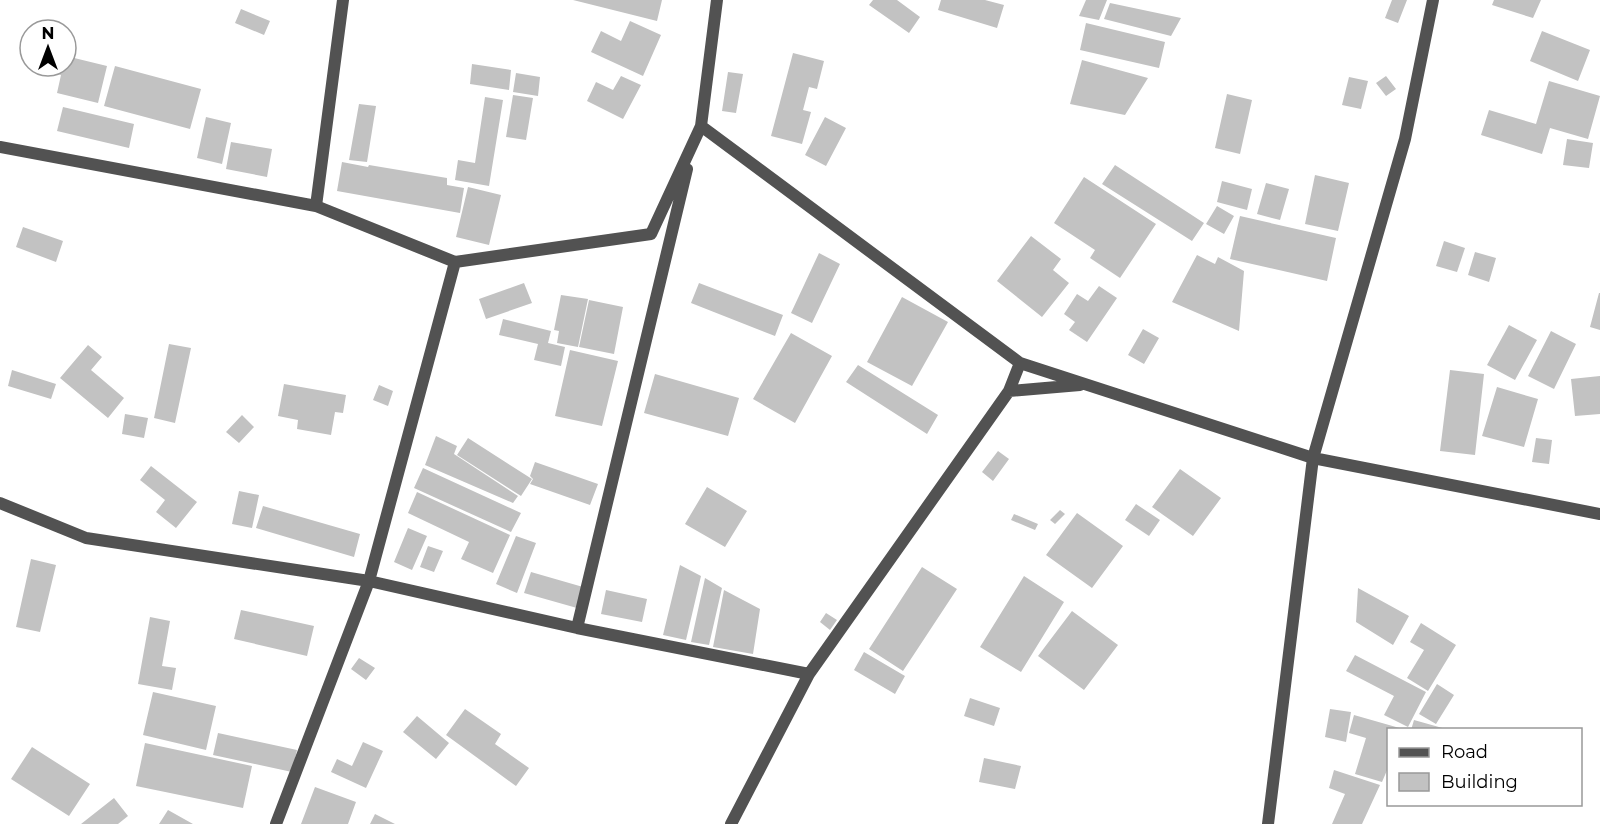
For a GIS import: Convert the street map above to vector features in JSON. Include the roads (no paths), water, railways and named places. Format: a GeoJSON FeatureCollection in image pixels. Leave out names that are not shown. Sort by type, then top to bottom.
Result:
{"type":"FeatureCollection","features":[{"type":"Feature","properties":{"kind":"street"},"geometry":{"type":"LineString","coordinates":[[316,206],[343,0]]}},
{"type":"Feature","properties":{"kind":"street"},"geometry":{"type":"LineString","coordinates":[[0,147],[316,206],[455,262],[651,234],[701,126],[717,0]]}},
{"type":"Feature","properties":{"kind":"street"},"geometry":{"type":"LineString","coordinates":[[1268,824],[1313,458],[1405,139],[1433,0]]}},
{"type":"Feature","properties":{"kind":"street"},"geometry":{"type":"LineString","coordinates":[[701,126],[1020,363],[1313,458],[1600,514]]}},
{"type":"Feature","properties":{"kind":"street"},"geometry":{"type":"LineString","coordinates":[[577,628],[692,144]]}},
{"type":"Feature","properties":{"kind":"street"},"geometry":{"type":"LineString","coordinates":[[276,824],[369,581],[455,262]]}},
{"type":"Feature","properties":{"kind":"street"},"geometry":{"type":"LineString","coordinates":[[731,824],[809,674],[1009,391],[1020,363]]}},
{"type":"Feature","properties":{"kind":"street"},"geometry":{"type":"LineString","coordinates":[[1009,391],[1086,385]]}},
{"type":"Feature","properties":{"kind":"street"},"geometry":{"type":"LineString","coordinates":[[0,503],[86,538],[369,581],[577,628],[809,674]]}}]}
